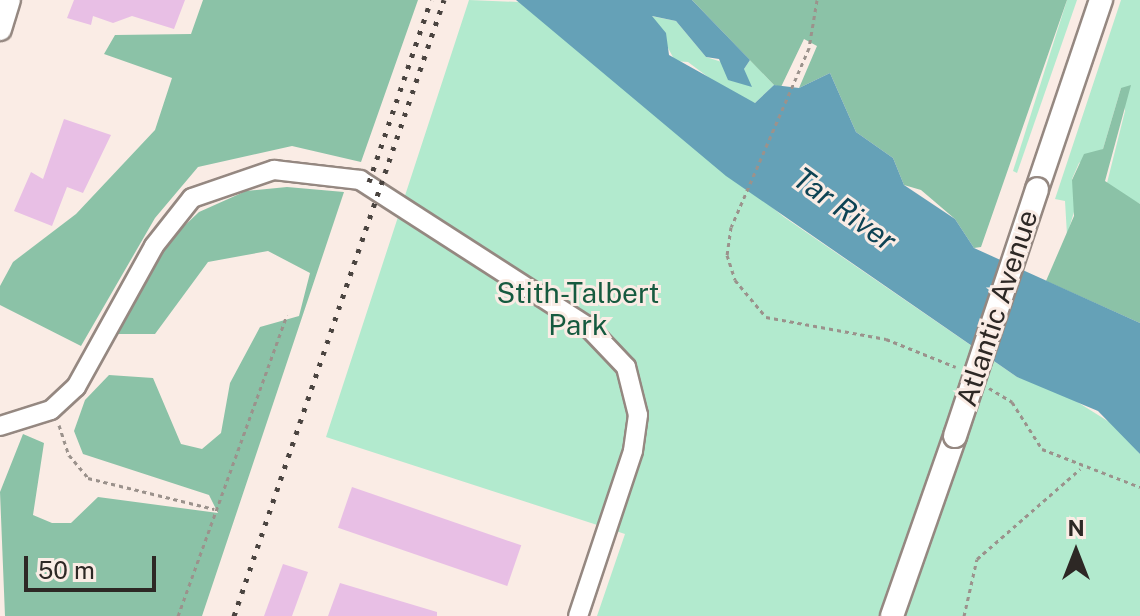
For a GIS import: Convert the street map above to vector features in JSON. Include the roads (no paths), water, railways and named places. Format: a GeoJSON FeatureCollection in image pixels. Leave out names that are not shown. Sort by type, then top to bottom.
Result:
{"type":"FeatureCollection","features":[{"type":"Feature","properties":{"kind":"main road"},"geometry":{"type":"LineString","coordinates":[[0,29],[9,0]]}},
{"type":"Feature","properties":{"kind":"main road","name":"Atlantic Avenue"},"geometry":{"type":"LineString","coordinates":[[892,616],[1101,0]]}},
{"type":"Feature","properties":{"kind":"street"},"geometry":{"type":"LineString","coordinates":[[0,426],[57,405],[96,358],[174,215],[218,185],[274,170],[340,175],[422,214],[588,327],[612,347],[633,383],[633,451],[578,616]]}},
{"type":"Feature","properties":{"kind":"water","name":"Tar River"},"geometry":{"type":"Polygon","coordinates":[[[516,0],[692,0],[750,60],[744,69],[752,87],[728,80],[719,59],[706,57],[676,21],[652,16],[666,33],[669,55],[755,103],[774,85],[799,88],[830,73],[856,132],[893,158],[904,185],[955,219],[974,248],[1140,323],[1140,454],[1098,411],[1017,377],[726,176],[516,0]]]}},
{"type":"Feature","properties":{"kind":"railway"},"geometry":{"type":"LineString","coordinates":[[369,182],[431,0]]}},
{"type":"Feature","properties":{"kind":"railway"},"geometry":{"type":"LineString","coordinates":[[234,616],[444,0]]}},
{"type":"Feature","properties":{"kind":"park label","name":"Stith-Talbert Park"},"geometry":{"type":"Point","coordinates":[578,309]}}]}
